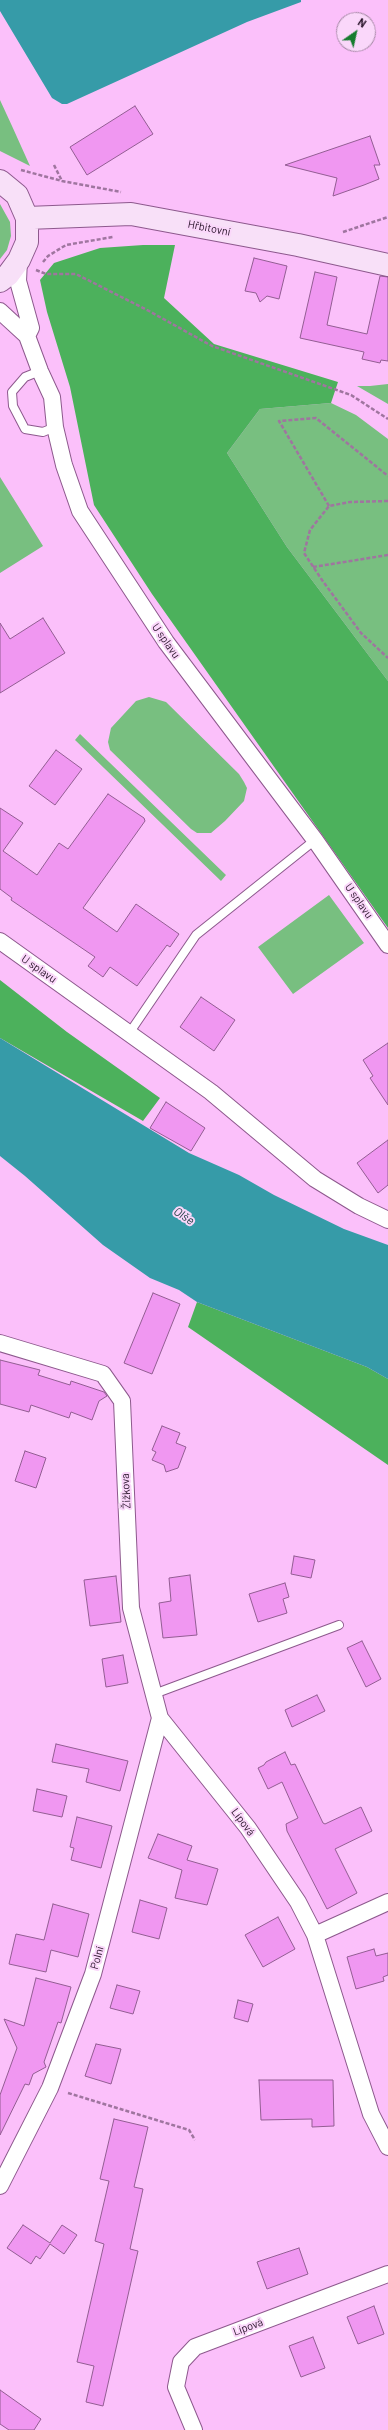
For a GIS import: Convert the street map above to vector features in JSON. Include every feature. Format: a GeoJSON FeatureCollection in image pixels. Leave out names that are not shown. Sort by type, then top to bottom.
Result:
{"type":"FeatureCollection","features":[{"type":"Feature","properties":{"kind":"street"},"geometry":{"type":"LineString","coordinates":[[7,174],[27,218],[29,269],[18,281],[31,328],[28,336]]}},
{"type":"Feature","properties":{"kind":"street","name":"Hřbitovní"},"geometry":{"type":"LineString","coordinates":[[27,218],[131,214],[283,242],[388,264]]}},
{"type":"Feature","properties":{"kind":"street"},"geometry":{"type":"LineString","coordinates":[[0,281],[8,275],[29,269]]}},
{"type":"Feature","properties":{"kind":"street","name":"U splavu"},"geometry":{"type":"LineString","coordinates":[[0,311],[28,336],[40,372],[52,397],[55,427],[64,465],[80,511],[166,642],[316,840],[388,945]]}},
{"type":"Feature","properties":{"kind":"street","name":"U splavu"},"geometry":{"type":"LineString","coordinates":[[0,942],[130,1032],[211,1092],[315,1179],[359,1206],[388,1220]]}},
{"type":"Feature","properties":{"kind":"street","name":"Žižkova"},"geometry":{"type":"LineString","coordinates":[[0,1342],[103,1374],[122,1401],[131,1608],[160,1718]]}},
{"type":"Feature","properties":{"kind":"street","name":"Lípová"},"geometry":{"type":"LineString","coordinates":[[160,1718],[248,1828],[298,1902],[315,1935],[371,2114],[388,2147]]}},
{"type":"Feature","properties":{"kind":"street","name":"Polní"},"geometry":{"type":"LineString","coordinates":[[0,2186],[50,2088],[93,1974],[160,1718]]}},
{"type":"Feature","properties":{"kind":"street"},"geometry":{"type":"LineString","coordinates":[[315,1935],[388,1902]]}},
{"type":"Feature","properties":{"kind":"street","name":"Lípová"},"geometry":{"type":"LineString","coordinates":[[194,2430],[176,2387],[181,2362],[195,2347],[388,2274]]}},
{"type":"Feature","properties":{"kind":"lane"},"geometry":{"type":"LineString","coordinates":[[40,372],[25,377],[12,392],[13,406],[25,429],[43,432],[55,427]]}},
{"type":"Feature","properties":{"kind":"lane"},"geometry":{"type":"LineString","coordinates":[[130,1032],[196,935],[316,840]]}},
{"type":"Feature","properties":{"kind":"lane"},"geometry":{"type":"LineString","coordinates":[[154,1694],[339,1625]]}},
{"type":"Feature","properties":{"kind":"path"},"geometry":{"type":"LineString","coordinates":[[7,174],[62,181],[54,165]]}},
{"type":"Feature","properties":{"kind":"path"},"geometry":{"type":"LineString","coordinates":[[29,269],[66,245]]}},
{"type":"Feature","properties":{"kind":"path"},"geometry":{"type":"LineString","coordinates":[[29,269],[46,274],[76,274],[149,311],[212,346],[350,395],[388,419]]}},
{"type":"Feature","properties":{"kind":"path"},"geometry":{"type":"LineString","coordinates":[[330,506],[279,421],[316,418],[388,476]]}},
{"type":"Feature","properties":{"kind":"path"},"geometry":{"type":"LineString","coordinates":[[388,501],[350,502],[330,506],[310,530],[304,553],[361,633],[388,658]]}},
{"type":"Feature","properties":{"kind":"path"},"geometry":{"type":"LineString","coordinates":[[313,567],[388,555]]}},
{"type":"Feature","properties":{"kind":"path"},"geometry":{"type":"LineString","coordinates":[[50,2088],[189,2130],[195,2140]]}},
{"type":"Feature","properties":{"kind":"shaded area"},"geometry":{"type":"Polygon","coordinates":[[[0,100],[12,126],[30,166],[0,151],[0,100]]]}},
{"type":"Feature","properties":{"kind":"shaded area"},"geometry":{"type":"Polygon","coordinates":[[[0,204],[10,222],[11,236],[7,250],[0,259],[0,204]]]}},
{"type":"Feature","properties":{"kind":"shaded area"},"geometry":{"type":"Polygon","coordinates":[[[388,384],[388,404],[357,386],[370,386],[388,384]]]}},
{"type":"Feature","properties":{"kind":"shaded area"},"geometry":{"type":"Polygon","coordinates":[[[331,403],[356,415],[388,439],[388,681],[287,547],[227,453],[260,409],[331,403]]]}},
{"type":"Feature","properties":{"kind":"shaded area"},"geometry":{"type":"Polygon","coordinates":[[[0,477],[43,546],[0,573],[0,477]]]}},
{"type":"Feature","properties":{"kind":"shaded area"},"geometry":{"type":"Polygon","coordinates":[[[149,697],[166,702],[239,774],[247,788],[244,801],[211,833],[197,833],[191,829],[110,750],[108,742],[111,728],[136,701],[149,697]]]}},
{"type":"Feature","properties":{"kind":"shaded area"},"geometry":{"type":"Polygon","coordinates":[[[80,734],[226,875],[221,881],[75,740],[80,734]]]}},
{"type":"Feature","properties":{"kind":"shaded area"},"geometry":{"type":"Polygon","coordinates":[[[329,895],[364,943],[293,994],[258,947],[329,895]]]}},
{"type":"Feature","properties":{"kind":"green space"},"geometry":{"type":"Polygon","coordinates":[[[143,245],[175,245],[164,298],[214,344],[338,382],[331,403],[260,409],[227,453],[287,547],[388,681],[388,928],[152,594],[94,505],[70,387],[47,312],[40,280],[54,263],[100,248],[143,245]]]}},
{"type":"Feature","properties":{"kind":"green space"},"geometry":{"type":"Polygon","coordinates":[[[0,980],[67,1032],[160,1098],[143,1121],[0,1038],[0,980]]]}},
{"type":"Feature","properties":{"kind":"green space"},"geometry":{"type":"Polygon","coordinates":[[[197,1302],[367,1367],[388,1379],[388,1465],[188,1327],[197,1302]]]}},
{"type":"Feature","properties":{"kind":"water"},"geometry":{"type":"Polygon","coordinates":[[[0,0],[301,0],[301,2],[247,22],[67,104],[62,104],[52,98],[0,11],[0,0]]]}},
{"type":"Feature","properties":{"kind":"water","name":"Olše"},"geometry":{"type":"Polygon","coordinates":[[[0,1038],[189,1153],[239,1175],[274,1195],[344,1229],[388,1245],[388,1379],[367,1367],[197,1302],[179,1290],[150,1278],[103,1245],[25,1176],[0,1156],[0,1038]]]}},
{"type":"Feature","properties":{"kind":"building"},"geometry":{"type":"Polygon","coordinates":[[[135,106],[153,134],[87,175],[70,147],[135,106]]]}},
{"type":"Feature","properties":{"kind":"building"},"geometry":{"type":"Polygon","coordinates":[[[370,136],[380,165],[374,165],[379,179],[333,196],[337,178],[285,165],[370,136]]]}},
{"type":"Feature","properties":{"kind":"building"},"geometry":{"type":"Polygon","coordinates":[[[254,258],[287,266],[279,299],[267,296],[260,302],[256,293],[245,291],[254,258]]]}},
{"type":"Feature","properties":{"kind":"building"},"geometry":{"type":"Polygon","coordinates":[[[315,272],[337,277],[327,325],[367,334],[380,276],[388,277],[388,361],[381,360],[380,363],[362,359],[364,352],[300,338],[315,272]]]}},
{"type":"Feature","properties":{"kind":"building"},"geometry":{"type":"Polygon","coordinates":[[[43,618],[65,653],[0,693],[0,623],[10,639],[43,618]]]}},
{"type":"Feature","properties":{"kind":"building"},"geometry":{"type":"Polygon","coordinates":[[[56,750],[82,769],[55,805],[29,786],[56,750]]]}},
{"type":"Feature","properties":{"kind":"building"},"geometry":{"type":"Polygon","coordinates":[[[108,794],[144,818],[145,821],[83,908],[117,932],[136,904],[179,934],[170,947],[167,945],[137,986],[110,967],[103,977],[88,966],[95,957],[11,900],[12,898],[0,889],[0,808],[23,823],[3,851],[37,875],[59,843],[68,849],[108,794]]]}},
{"type":"Feature","properties":{"kind":"building"},"geometry":{"type":"Polygon","coordinates":[[[201,997],[235,1020],[214,1051],[180,1027],[201,997]]]}},
{"type":"Feature","properties":{"kind":"building"},"geometry":{"type":"Polygon","coordinates":[[[388,1043],[388,1105],[370,1078],[373,1076],[363,1060],[388,1043]]]}},
{"type":"Feature","properties":{"kind":"building"},"geometry":{"type":"Polygon","coordinates":[[[166,1102],[205,1128],[191,1151],[150,1128],[166,1102]]]}},
{"type":"Feature","properties":{"kind":"building"},"geometry":{"type":"Polygon","coordinates":[[[388,1140],[388,1185],[378,1193],[357,1163],[388,1140]]]}},
{"type":"Feature","properties":{"kind":"building"},"geometry":{"type":"Polygon","coordinates":[[[153,1293],[180,1304],[152,1374],[124,1363],[153,1293]]]}},
{"type":"Feature","properties":{"kind":"building"},"geometry":{"type":"Polygon","coordinates":[[[0,1360],[40,1370],[38,1375],[70,1385],[71,1381],[104,1392],[107,1396],[99,1401],[92,1420],[71,1412],[69,1418],[31,1405],[29,1412],[0,1404],[0,1360]]]}},
{"type":"Feature","properties":{"kind":"building"},"geometry":{"type":"Polygon","coordinates":[[[162,1426],[180,1433],[176,1443],[186,1447],[178,1468],[166,1472],[164,1465],[152,1460],[156,1452],[152,1450],[162,1426]]]}},
{"type":"Feature","properties":{"kind":"building"},"geometry":{"type":"Polygon","coordinates":[[[25,1451],[46,1458],[36,1488],[15,1481],[25,1451]]]}},
{"type":"Feature","properties":{"kind":"building"},"geometry":{"type":"Polygon","coordinates":[[[294,1556],[315,1560],[311,1578],[291,1574],[294,1556]]]}},
{"type":"Feature","properties":{"kind":"building"},"geometry":{"type":"Polygon","coordinates":[[[190,1575],[197,1635],[163,1638],[159,1603],[171,1601],[169,1578],[190,1575]]]}},
{"type":"Feature","properties":{"kind":"building"},"geometry":{"type":"Polygon","coordinates":[[[116,1576],[121,1622],[90,1626],[84,1580],[116,1576]]]}},
{"type":"Feature","properties":{"kind":"building"},"geometry":{"type":"Polygon","coordinates":[[[285,1583],[289,1597],[283,1599],[287,1613],[258,1622],[249,1594],[285,1583]]]}},
{"type":"Feature","properties":{"kind":"building"},"geometry":{"type":"Polygon","coordinates":[[[362,1641],[381,1679],[366,1687],[347,1648],[362,1641]]]}},
{"type":"Feature","properties":{"kind":"building"},"geometry":{"type":"Polygon","coordinates":[[[123,1655],[128,1683],[106,1687],[102,1659],[123,1655]]]}},
{"type":"Feature","properties":{"kind":"building"},"geometry":{"type":"Polygon","coordinates":[[[317,1695],[325,1711],[292,1727],[285,1710],[317,1695]]]}},
{"type":"Feature","properties":{"kind":"building"},"geometry":{"type":"Polygon","coordinates":[[[56,1744],[128,1761],[120,1791],[86,1782],[89,1769],[52,1762],[56,1744]]]}},
{"type":"Feature","properties":{"kind":"building"},"geometry":{"type":"Polygon","coordinates":[[[285,1752],[291,1765],[295,1764],[323,1823],[325,1824],[361,1807],[372,1831],[335,1849],[357,1893],[327,1909],[287,1831],[286,1824],[298,1818],[282,1782],[268,1789],[258,1768],[285,1752]]]}},
{"type":"Feature","properties":{"kind":"building"},"geometry":{"type":"Polygon","coordinates":[[[37,1789],[67,1796],[62,1817],[33,1811],[37,1789]]]}},
{"type":"Feature","properties":{"kind":"building"},"geometry":{"type":"Polygon","coordinates":[[[77,1817],[112,1826],[101,1868],[71,1860],[74,1848],[70,1847],[77,1817]]]}},
{"type":"Feature","properties":{"kind":"building"},"geometry":{"type":"Polygon","coordinates":[[[158,1834],[192,1846],[187,1860],[218,1869],[207,1905],[175,1898],[182,1870],[148,1858],[158,1834]]]}},
{"type":"Feature","properties":{"kind":"building"},"geometry":{"type":"Polygon","coordinates":[[[140,1900],[167,1908],[159,1939],[132,1932],[140,1900]]]}},
{"type":"Feature","properties":{"kind":"building"},"geometry":{"type":"Polygon","coordinates":[[[53,1904],[89,1914],[78,1957],[51,1950],[46,1972],[9,1964],[16,1934],[44,1940],[53,1904]]]}},
{"type":"Feature","properties":{"kind":"building"},"geometry":{"type":"Polygon","coordinates":[[[278,1917],[295,1949],[263,1967],[245,1935],[278,1917]]]}},
{"type":"Feature","properties":{"kind":"building"},"geometry":{"type":"Polygon","coordinates":[[[374,1949],[376,1956],[388,1953],[388,1975],[383,1977],[384,1981],[356,1989],[347,1957],[374,1949]]]}},
{"type":"Feature","properties":{"kind":"building"},"geometry":{"type":"Polygon","coordinates":[[[36,1978],[71,1987],[61,2023],[58,2022],[44,2062],[46,2067],[33,2074],[29,2085],[25,2084],[0,2135],[0,2095],[17,2048],[4,2019],[24,2026],[36,1978]]]}},
{"type":"Feature","properties":{"kind":"building"},"geometry":{"type":"Polygon","coordinates":[[[117,1985],[140,1991],[133,2014],[110,2008],[117,1985]]]}},
{"type":"Feature","properties":{"kind":"building"},"geometry":{"type":"Polygon","coordinates":[[[238,2000],[253,2004],[248,2022],[234,2018],[238,2000]]]}},
{"type":"Feature","properties":{"kind":"building"},"geometry":{"type":"Polygon","coordinates":[[[96,2044],[121,2049],[111,2084],[85,2076],[96,2044]]]}},
{"type":"Feature","properties":{"kind":"building"},"geometry":{"type":"Polygon","coordinates":[[[259,2080],[333,2080],[334,2126],[312,2127],[312,2119],[261,2120],[259,2080]]]}},
{"type":"Feature","properties":{"kind":"building"},"geometry":{"type":"Polygon","coordinates":[[[114,2119],[148,2127],[134,2187],[143,2189],[130,2249],[138,2251],[103,2406],[86,2402],[94,2366],[77,2362],[104,2244],[95,2241],[109,2181],[100,2179],[114,2119]]]}},
{"type":"Feature","properties":{"kind":"building"},"geometry":{"type":"Polygon","coordinates":[[[23,2225],[50,2243],[62,2225],[77,2235],[64,2254],[50,2244],[40,2259],[36,2256],[31,2264],[7,2248],[23,2225]]]}},
{"type":"Feature","properties":{"kind":"building"},"geometry":{"type":"Polygon","coordinates":[[[299,2248],[308,2274],[267,2289],[257,2262],[299,2248]]]}},
{"type":"Feature","properties":{"kind":"building"},"geometry":{"type":"Polygon","coordinates":[[[374,2306],[384,2334],[358,2344],[347,2317],[374,2306]]]}},
{"type":"Feature","properties":{"kind":"building"},"geometry":{"type":"Polygon","coordinates":[[[313,2337],[325,2368],[301,2377],[289,2346],[313,2337]]]}},
{"type":"Feature","properties":{"kind":"building"},"geometry":{"type":"Polygon","coordinates":[[[0,2390],[41,2419],[34,2430],[9,2430],[0,2424],[0,2390]]]}}]}
